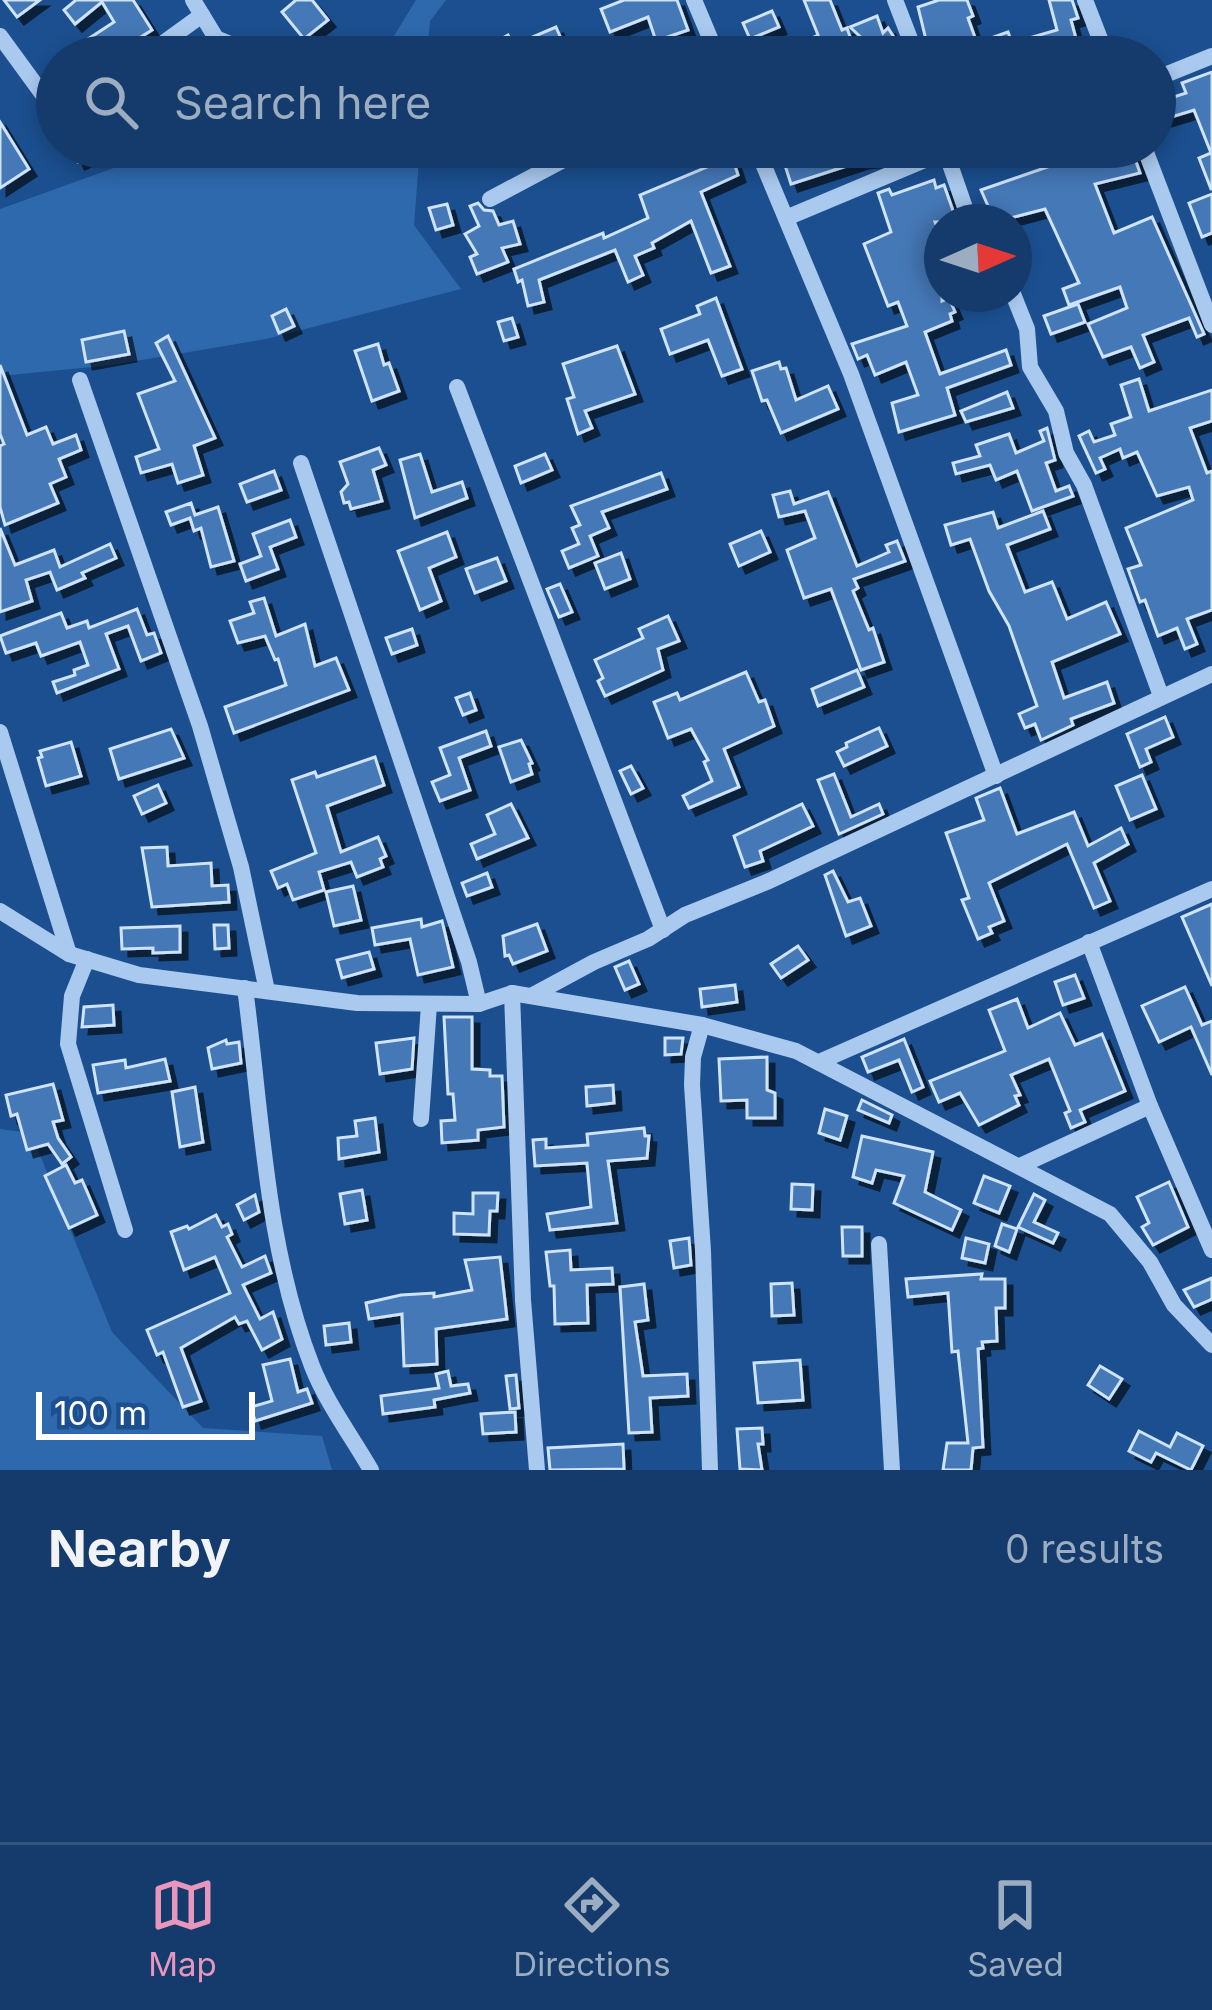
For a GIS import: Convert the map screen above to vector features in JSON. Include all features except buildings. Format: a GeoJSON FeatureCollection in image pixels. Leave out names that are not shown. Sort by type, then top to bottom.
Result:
{"type":"FeatureCollection","features":[{"type":"Feature","properties":{"kind":"street"},"geometry":{"type":"LineString","coordinates":[[694,0],[709,36]]}},
{"type":"Feature","properties":{"kind":"street"},"geometry":{"type":"LineString","coordinates":[[895,0],[908,36]]}},
{"type":"Feature","properties":{"kind":"street"},"geometry":{"type":"LineString","coordinates":[[1085,0],[1099,36]]}},
{"type":"Feature","properties":{"kind":"street"},"geometry":{"type":"LineString","coordinates":[[167,36],[197,8],[215,36]]}},
{"type":"Feature","properties":{"kind":"street"},"geometry":{"type":"LineString","coordinates":[[0,35],[36,85]]}},
{"type":"Feature","properties":{"kind":"street"},"geometry":{"type":"LineString","coordinates":[[1176,71],[1212,56]]}},
{"type":"Feature","properties":{"kind":"street"},"geometry":{"type":"LineString","coordinates":[[490,199],[548,168]]}},
{"type":"Feature","properties":{"kind":"street"},"geometry":{"type":"LineString","coordinates":[[765,168],[851,374],[996,776]]}},
{"type":"Feature","properties":{"kind":"street"},"geometry":{"type":"LineString","coordinates":[[787,218],[901,168]]}},
{"type":"Feature","properties":{"kind":"street"},"geometry":{"type":"LineString","coordinates":[[952,168],[964,204]]}},
{"type":"Feature","properties":{"kind":"street"},"geometry":{"type":"LineString","coordinates":[[1152,168],[1212,325]]}},
{"type":"Feature","properties":{"kind":"street"},"geometry":{"type":"LineString","coordinates":[[1020,312],[1027,329],[1030,367],[1056,411],[1066,453],[1084,485],[1161,696]]}},
{"type":"Feature","properties":{"kind":"street"},"geometry":{"type":"LineString","coordinates":[[80,380],[200,726],[241,867],[267,992]]}},
{"type":"Feature","properties":{"kind":"street"},"geometry":{"type":"LineString","coordinates":[[457,387],[663,930]]}},
{"type":"Feature","properties":{"kind":"street"},"geometry":{"type":"LineString","coordinates":[[301,463],[470,962],[478,1004]]}},
{"type":"Feature","properties":{"kind":"street"},"geometry":{"type":"LineString","coordinates":[[531,996],[685,915],[769,881],[1212,674]]}},
{"type":"Feature","properties":{"kind":"street"},"geometry":{"type":"LineString","coordinates":[[0,732],[78,956],[68,1044],[125,1230]]}},
{"type":"Feature","properties":{"kind":"street"},"geometry":{"type":"LineString","coordinates":[[819,1062],[1212,890]]}},
{"type":"Feature","properties":{"kind":"street"},"geometry":{"type":"LineString","coordinates":[[0,911],[78,956],[139,975],[320,1000],[478,1004],[512,993],[702,1025],[770,1042],[819,1062],[1110,1214],[1150,1262],[1174,1305],[1212,1345]]}},
{"type":"Feature","properties":{"kind":"street"},"geometry":{"type":"LineString","coordinates":[[1089,942],[1150,1106],[1212,1250]]}},
{"type":"Feature","properties":{"kind":"street"},"geometry":{"type":"LineString","coordinates":[[245,988],[262,1159],[292,1308],[314,1372],[371,1470]]}},
{"type":"Feature","properties":{"kind":"street"},"geometry":{"type":"LineString","coordinates":[[512,993],[523,1300],[538,1470]]}},
{"type":"Feature","properties":{"kind":"street"},"geometry":{"type":"LineString","coordinates":[[421,1119],[429,1005]]}},
{"type":"Feature","properties":{"kind":"street"},"geometry":{"type":"LineString","coordinates":[[702,1025],[692,1085],[710,1470]]}},
{"type":"Feature","properties":{"kind":"street"},"geometry":{"type":"LineString","coordinates":[[1022,1165],[1150,1106]]}},
{"type":"Feature","properties":{"kind":"street"},"geometry":{"type":"LineString","coordinates":[[879,1244],[892,1470]]}},
{"type":"Feature","properties":{"kind":"shaded area"},"geometry":{"type":"Polygon","coordinates":[[[416,0],[446,0],[430,21],[429,36],[394,36],[416,0]]]}},
{"type":"Feature","properties":{"kind":"shaded area"},"geometry":{"type":"Polygon","coordinates":[[[114,168],[418,168],[414,225],[461,289],[266,339],[112,365],[0,376],[0,209],[114,168]]]}},
{"type":"Feature","properties":{"kind":"shaded area"},"geometry":{"type":"Polygon","coordinates":[[[0,1129],[31,1133],[112,1332],[203,1428],[322,1436],[332,1470],[0,1470],[0,1129]]]}}]}
